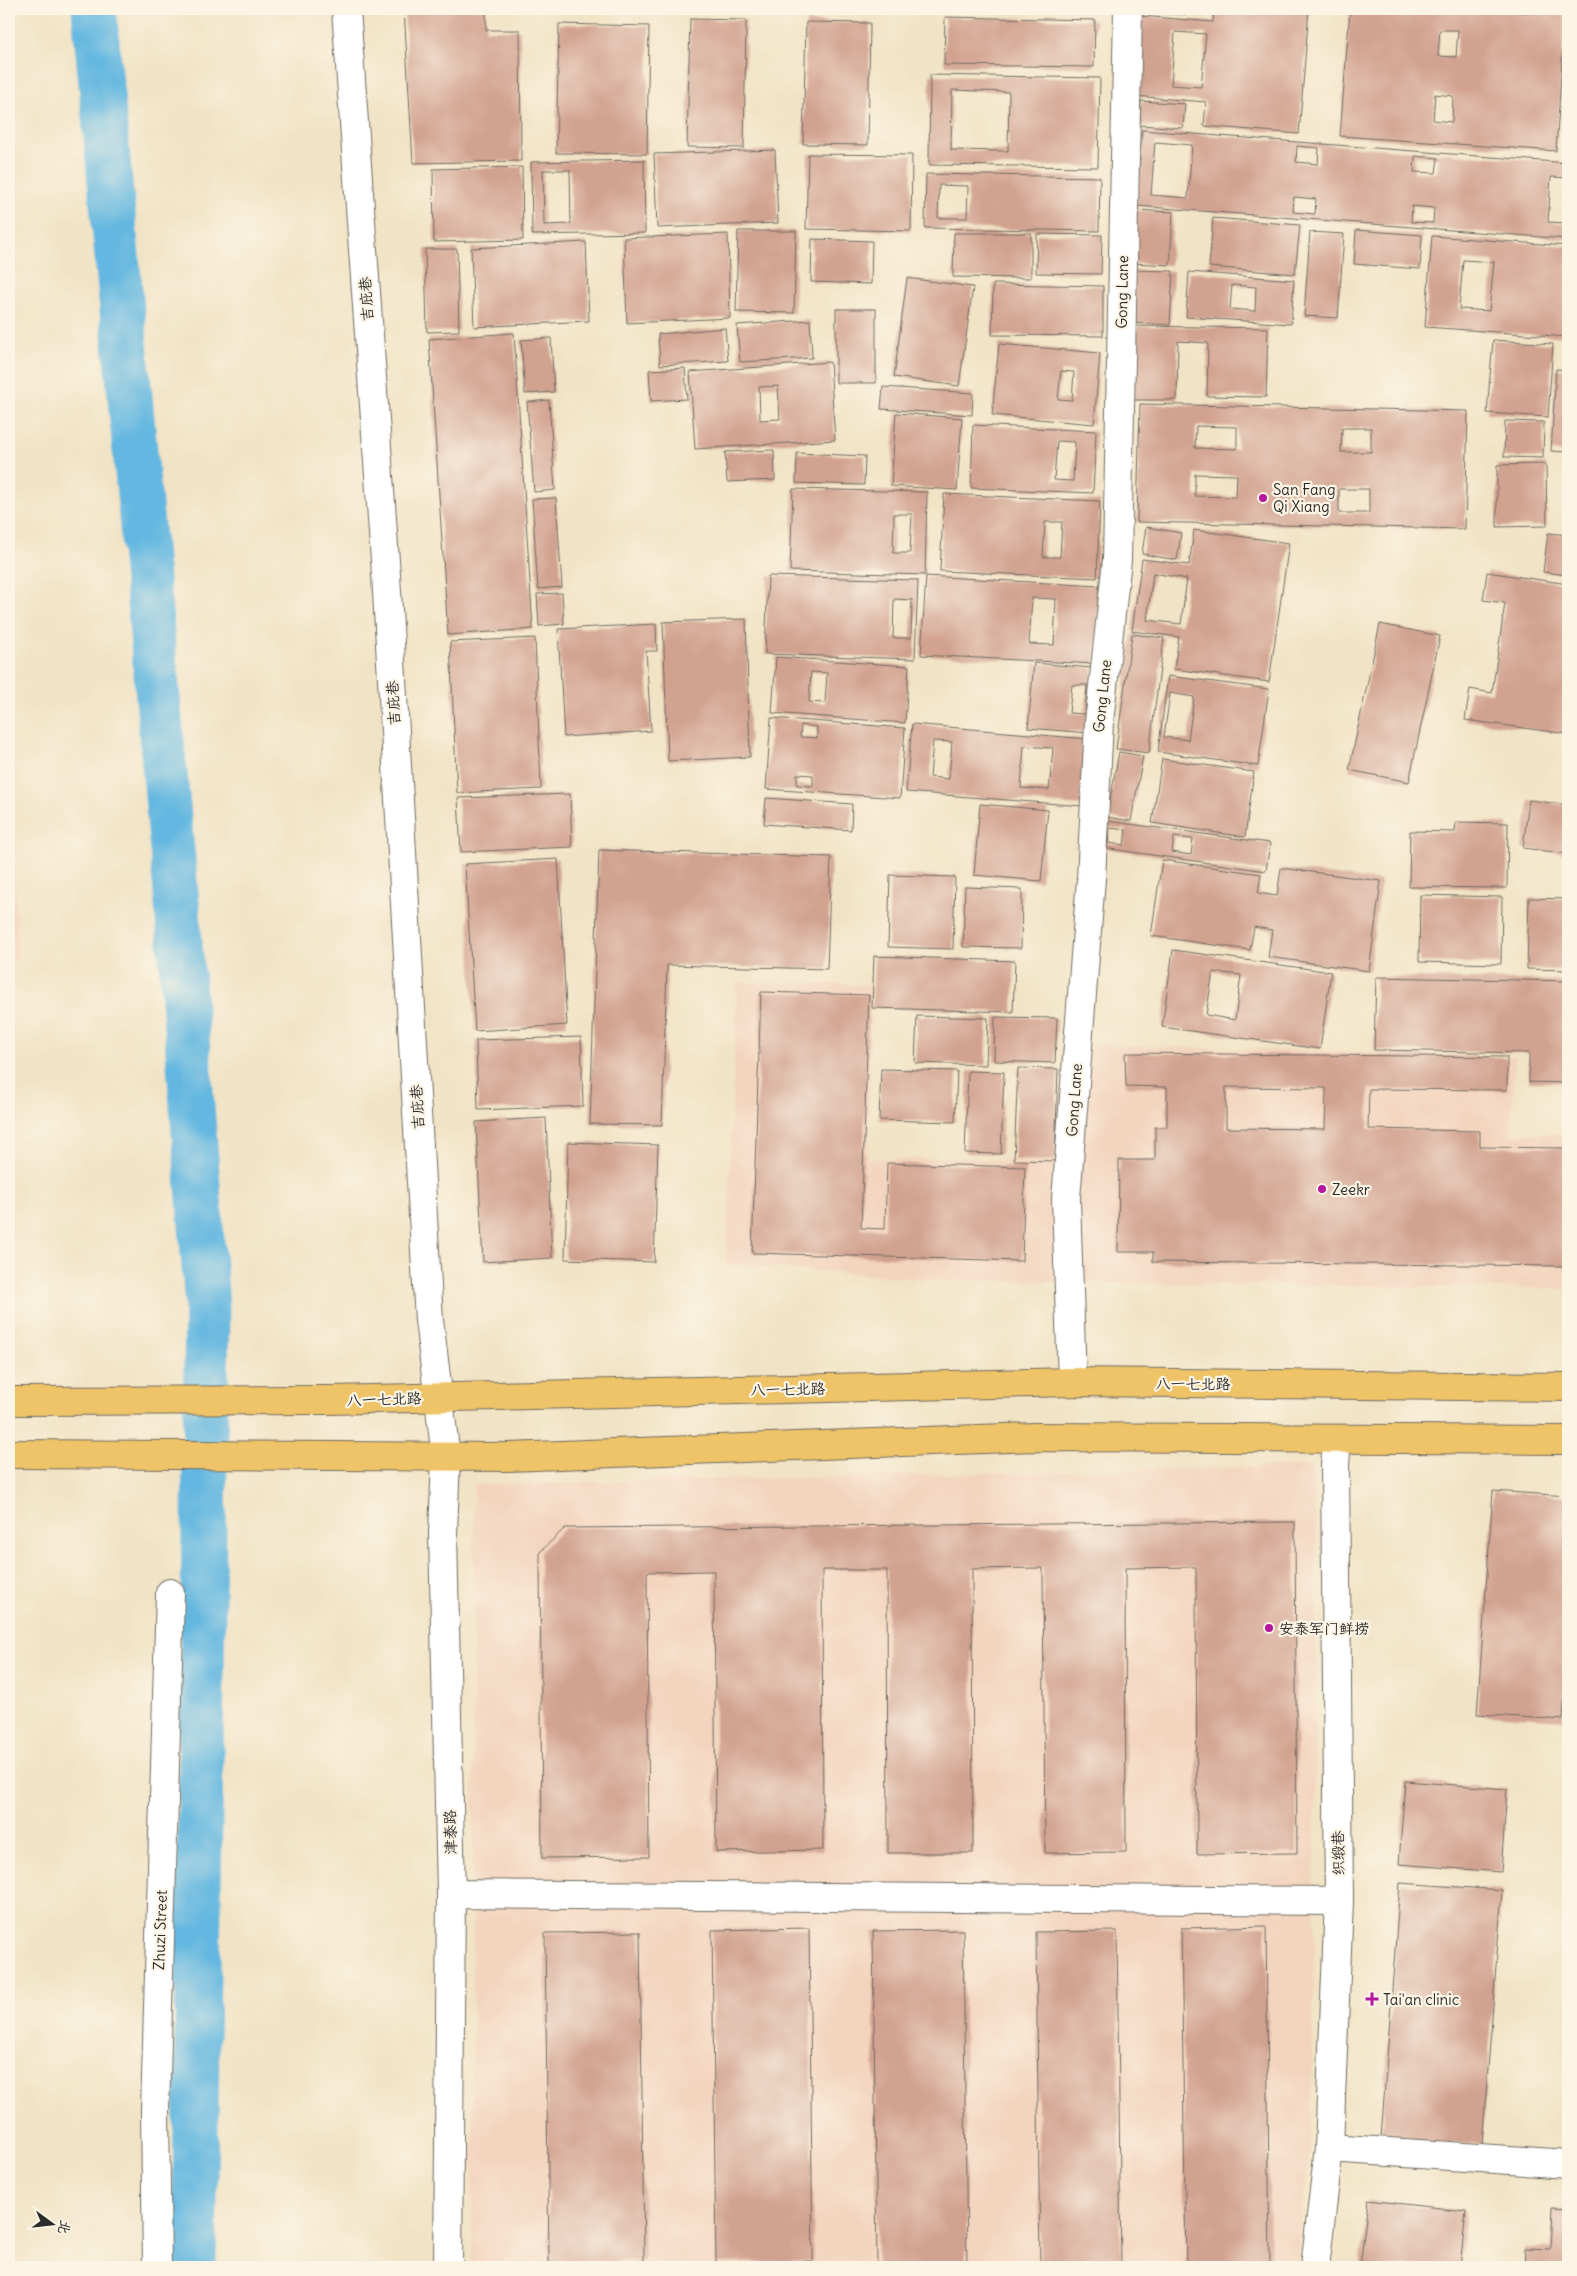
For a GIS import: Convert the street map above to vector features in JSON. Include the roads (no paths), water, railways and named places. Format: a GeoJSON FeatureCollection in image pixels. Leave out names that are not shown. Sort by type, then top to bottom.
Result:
{"type":"FeatureCollection","features":[{"type":"Feature","properties":{"kind":"main road","name":"八一七北路"},"geometry":{"type":"LineString","coordinates":[[9,1401],[331,1400],[1072,1382],[1568,1386]]}},
{"type":"Feature","properties":{"kind":"main road"},"geometry":{"type":"LineString","coordinates":[[9,1454],[446,1457],[1034,1437],[1568,1440]]}},
{"type":"Feature","properties":{"kind":"street","name":"吉庇巷"},"geometry":{"type":"LineString","coordinates":[[346,9],[386,575],[430,1320],[438,1397]]}},
{"type":"Feature","properties":{"kind":"street","name":"Gong Lane"},"geometry":{"type":"LineString","coordinates":[[1072,1382],[1066,1199],[1091,879],[1099,722],[1117,560],[1128,9]]}},
{"type":"Feature","properties":{"kind":"street","name":"津泰路"},"geometry":{"type":"LineString","coordinates":[[438,1397],[446,1457],[443,1534],[451,1894],[448,2267]]}},
{"type":"Feature","properties":{"kind":"street","name":"织缎巷"},"geometry":{"type":"LineString","coordinates":[[1315,2267],[1328,2148],[1339,1901],[1335,1475],[1337,1439]]}},
{"type":"Feature","properties":{"kind":"street","name":"Zhuzi Street"},"geometry":{"type":"LineString","coordinates":[[157,2267],[155,2111],[170,1593]]}},
{"type":"Feature","properties":{"kind":"street"},"geometry":{"type":"LineString","coordinates":[[451,1894],[1339,1901]]}},
{"type":"Feature","properties":{"kind":"street"},"geometry":{"type":"LineString","coordinates":[[1328,2148],[1568,2164]]}},
{"type":"Feature","properties":{"kind":"waterway"},"geometry":{"type":"LineString","coordinates":[[94,9],[177,903],[207,1307],[194,2267]]}},
{"type":"Feature","properties":{"kind":"place","name":"San Fang Qi Xiang"},"geometry":{"type":"Point","coordinates":[1263,498]}},
{"type":"Feature","properties":{"kind":"place","name":"Zeekr"},"geometry":{"type":"Point","coordinates":[1322,1189]}},
{"type":"Feature","properties":{"kind":"place","name":"安泰军门鲜捞"},"geometry":{"type":"Point","coordinates":[1269,1628]}},
{"type":"Feature","properties":{"kind":"place","name":"Tai'an clinic"},"geometry":{"type":"Point","coordinates":[1372,1999]}}]}
